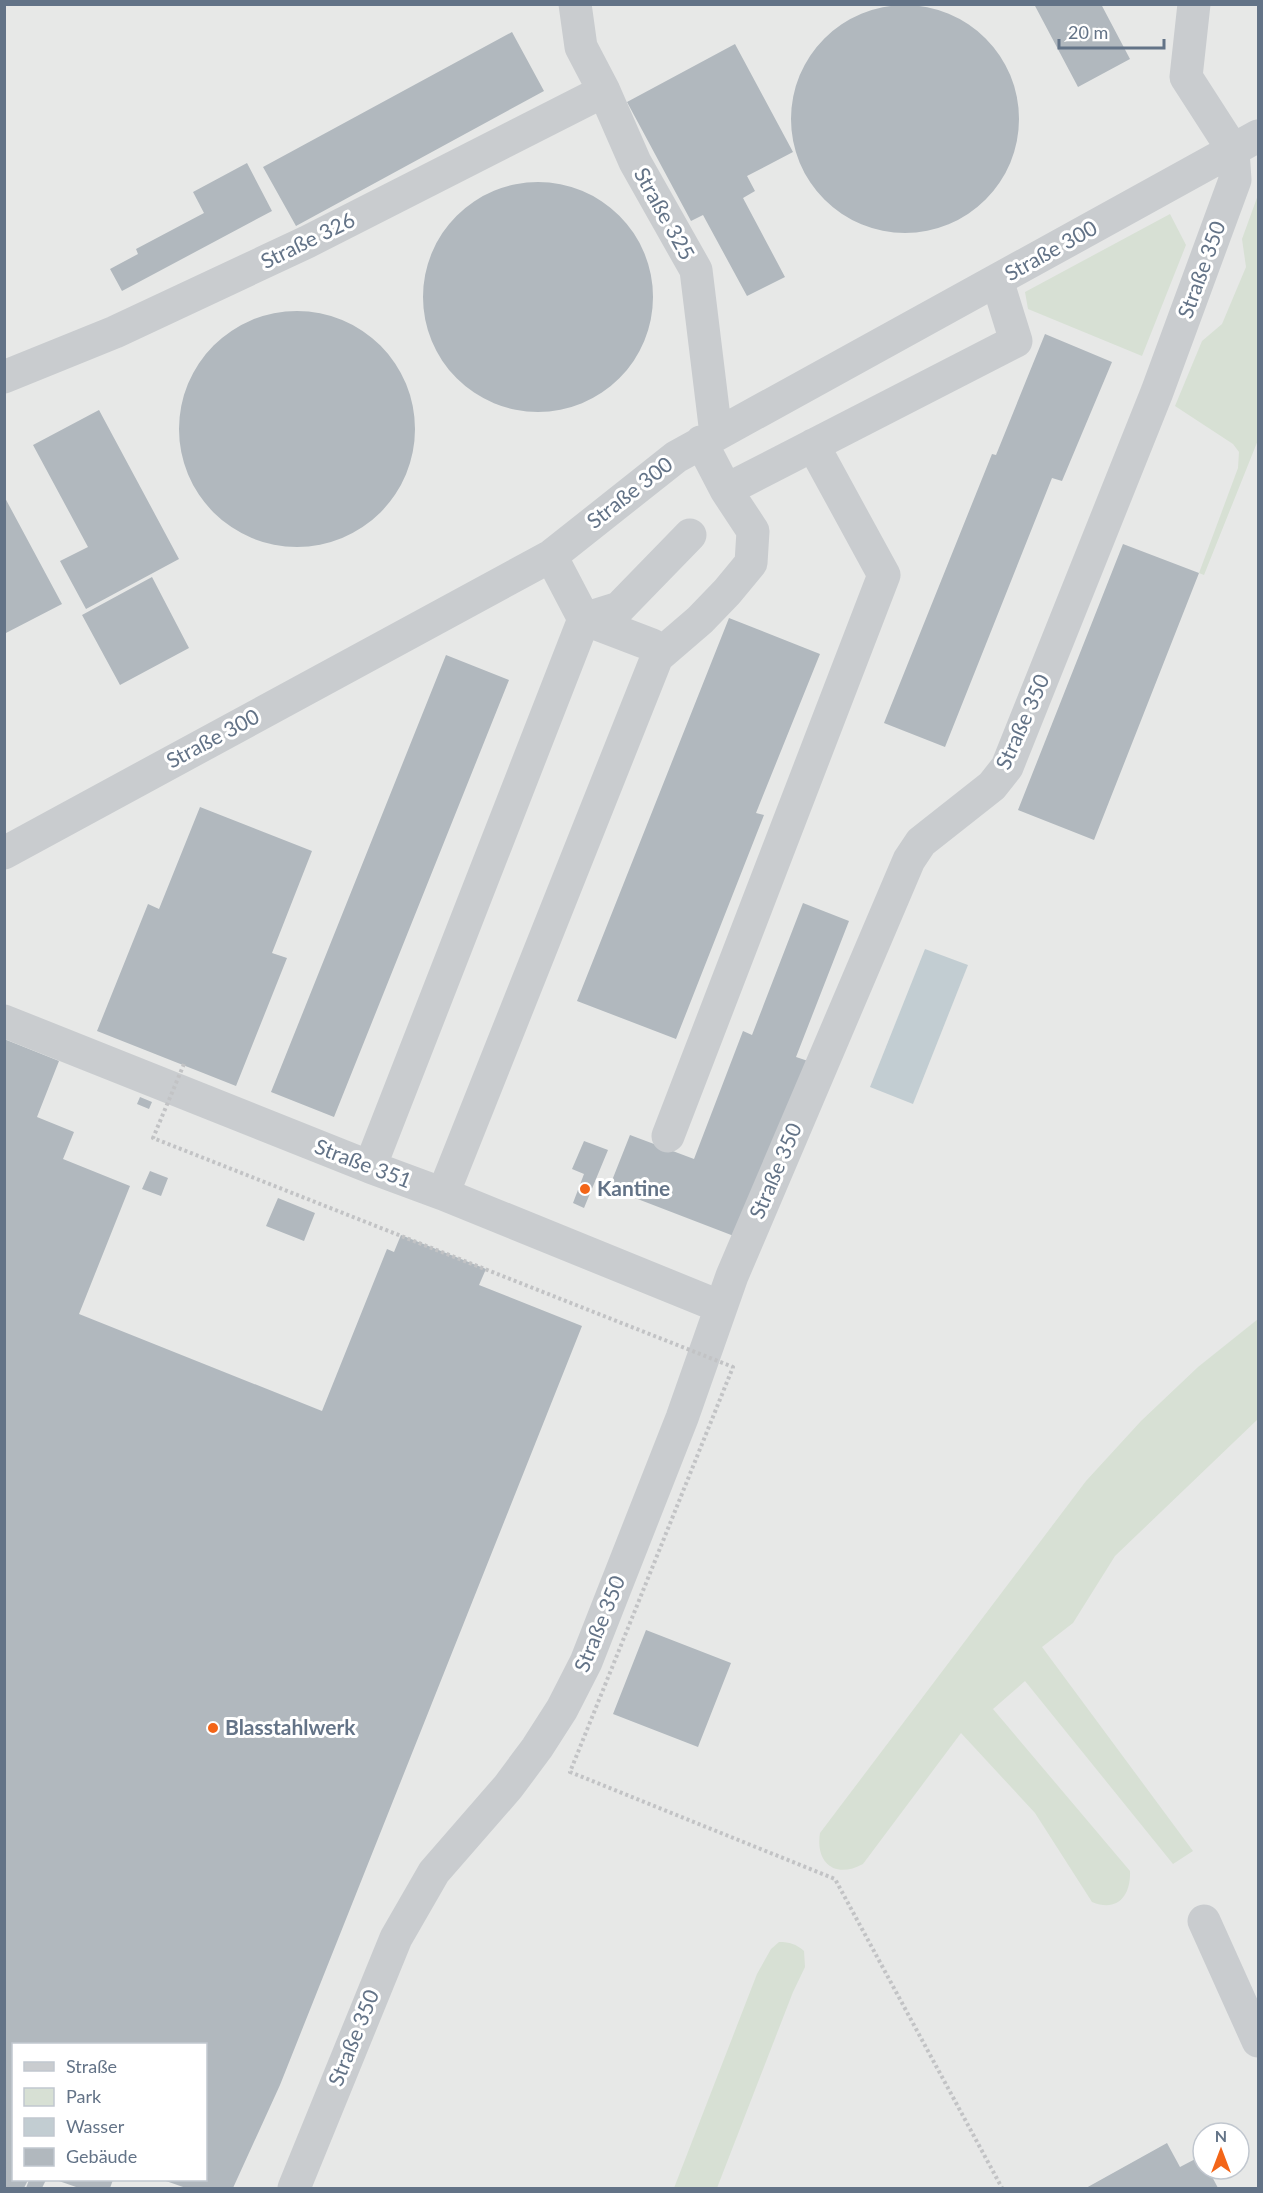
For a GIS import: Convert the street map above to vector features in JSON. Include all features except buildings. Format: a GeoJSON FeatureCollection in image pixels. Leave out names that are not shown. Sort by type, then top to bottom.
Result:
{"type":"FeatureCollection","features":[{"type":"Feature","properties":{"kind":"street","name":"Straße 325"},"geometry":{"type":"LineString","coordinates":[[575,4],[581,47],[604,91],[635,162],[696,270],[708,438]]}},
{"type":"Feature","properties":{"kind":"street"},"geometry":{"type":"LineString","coordinates":[[1194,4],[1186,76],[1246,143]]}},
{"type":"Feature","properties":{"kind":"street","name":"Straße 326"},"geometry":{"type":"LineString","coordinates":[[4,377],[115,332],[307,242],[604,91]]}},
{"type":"Feature","properties":{"kind":"street","name":"Straße 300"},"geometry":{"type":"LineString","coordinates":[[4,853],[551,556],[676,457],[1246,143]]}},
{"type":"Feature","properties":{"kind":"street","name":"Straße 350"},"geometry":{"type":"LineString","coordinates":[[294,2188],[396,1938],[434,1872],[508,1787],[537,1748],[562,1709],[586,1662],[682,1418],[732,1276],[909,860],[921,842],[992,786],[1007,767],[1157,392],[1235,180],[1246,143]]}},
{"type":"Feature","properties":{"kind":"street"},"geometry":{"type":"LineString","coordinates":[[726,490],[1016,341],[997,280]]}},
{"type":"Feature","properties":{"kind":"street"},"geometry":{"type":"LineString","coordinates":[[443,1194],[657,657],[700,621],[751,563],[753,531],[726,490],[708,438]]}},
{"type":"Feature","properties":{"kind":"street"},"geometry":{"type":"LineString","coordinates":[[668,1136],[884,575],[813,445]]}},
{"type":"Feature","properties":{"kind":"street"},"geometry":{"type":"LineString","coordinates":[[584,619],[620,608],[690,535]]}},
{"type":"Feature","properties":{"kind":"street"},"geometry":{"type":"LineString","coordinates":[[551,556],[584,619],[652,645],[657,657]]}},
{"type":"Feature","properties":{"kind":"street"},"geometry":{"type":"LineString","coordinates":[[370,1167],[584,619]]}},
{"type":"Feature","properties":{"kind":"street","name":"Straße 351"},"geometry":{"type":"LineString","coordinates":[[4,1021],[443,1194],[721,1307]]}},
{"type":"Feature","properties":{"kind":"street"},"geometry":{"type":"LineString","coordinates":[[1204,1921],[1258,2041]]}},
{"type":"Feature","properties":{"kind":"path"},"geometry":{"type":"LineString","coordinates":[[184,1064],[153,1138],[733,1367],[570,1772],[835,1879],[1002,2188]]}},
{"type":"Feature","properties":{"kind":"shaded area"},"geometry":{"type":"Polygon","coordinates":[[[5,5],[1258,5],[1258,2188],[5,2188],[5,5]]]}},
{"type":"Feature","properties":{"kind":"green space"},"geometry":{"type":"Polygon","coordinates":[[[1258,195],[1258,440],[1204,575],[1199,573],[1238,468],[1239,452],[1233,444],[1175,406],[1202,341],[1222,324],[1246,267],[1242,239],[1258,195]]]}},
{"type":"Feature","properties":{"kind":"green space"},"geometry":{"type":"Polygon","coordinates":[[[1170,214],[1186,245],[1142,356],[1028,309],[1025,292],[1170,214]]]}},
{"type":"Feature","properties":{"kind":"green space"},"geometry":{"type":"Polygon","coordinates":[[[1258,1319],[1258,1419],[1115,1556],[1073,1623],[1042,1647],[1193,1851],[1173,1864],[1025,1681],[993,1709],[1130,1871],[1128,1888],[1121,1900],[1109,1905],[1092,1902],[1035,1813],[961,1733],[863,1864],[844,1870],[830,1866],[821,1853],[820,1833],[1086,1481],[1141,1421],[1198,1367],[1258,1319]]]}},
{"type":"Feature","properties":{"kind":"green space"},"geometry":{"type":"Polygon","coordinates":[[[779,1942],[793,1944],[804,1951],[805,1967],[793,1992],[717,2188],[674,2188],[757,1974],[771,1949],[779,1942]]]}},
{"type":"Feature","properties":{"kind":"water"},"geometry":{"type":"Polygon","coordinates":[[[925,949],[968,965],[913,1104],[870,1087],[925,949]]]}},
{"type":"Feature","properties":{"kind":"place","name":"Kantine"},"geometry":{"type":"Point","coordinates":[585,1189]}},
{"type":"Feature","properties":{"kind":"place","name":"Blasstahlwerk"},"geometry":{"type":"Point","coordinates":[213,1728]}}]}
